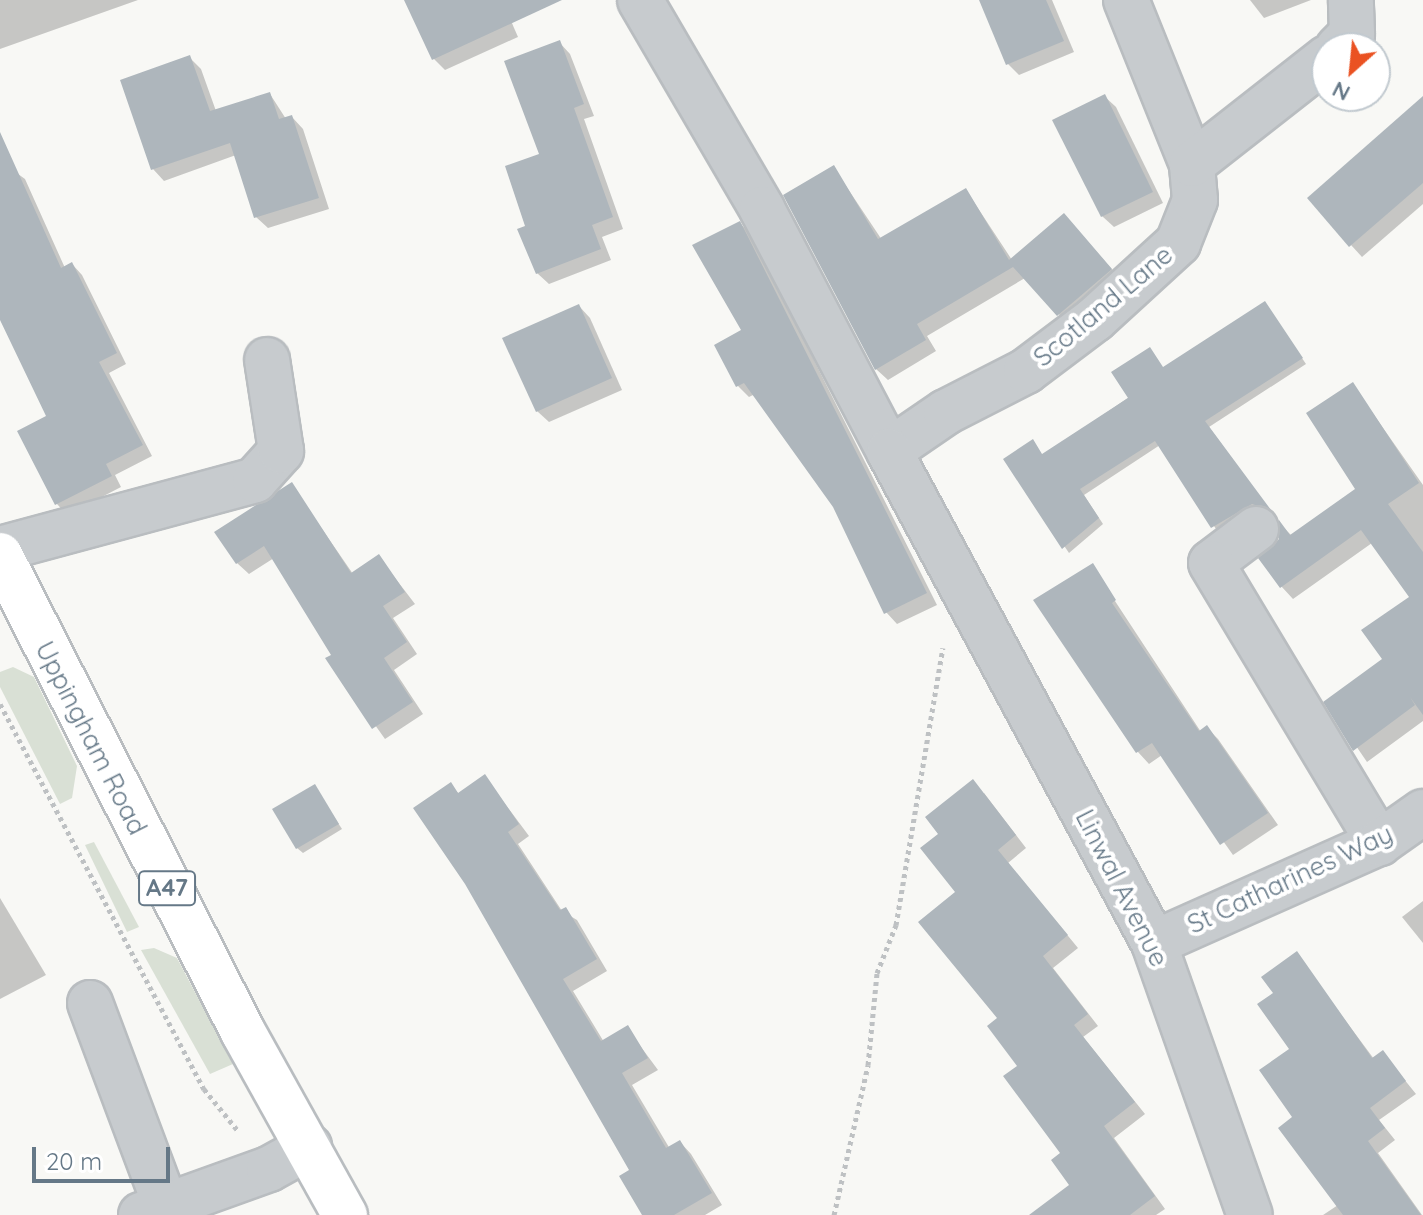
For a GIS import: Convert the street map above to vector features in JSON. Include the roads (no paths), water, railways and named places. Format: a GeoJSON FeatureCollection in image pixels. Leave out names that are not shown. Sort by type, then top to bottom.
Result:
{"type":"FeatureCollection","features":[{"type":"Feature","properties":{"kind":"highway","name":"Uppingham Road"},"geometry":{"type":"LineString","coordinates":[[0,552],[157,869],[345,1215]]}},
{"type":"Feature","properties":{"kind":"street"},"geometry":{"type":"LineString","coordinates":[[640,0],[762,209],[889,451]]}},
{"type":"Feature","properties":{"kind":"street","name":"Scotland Lane"},"geometry":{"type":"LineString","coordinates":[[889,451],[946,412],[1026,371],[1142,278],[1178,243],[1195,200],[1192,164],[1126,0]]}},
{"type":"Feature","properties":{"kind":"street"},"geometry":{"type":"LineString","coordinates":[[1351,0],[1352,32]]}},
{"type":"Feature","properties":{"kind":"street"},"geometry":{"type":"LineString","coordinates":[[1192,164],[1311,71]]}},
{"type":"Feature","properties":{"kind":"street"},"geometry":{"type":"LineString","coordinates":[[0,552],[255,480],[281,451],[267,360]]}},
{"type":"Feature","properties":{"kind":"street","name":"Linwal Avenue"},"geometry":{"type":"LineString","coordinates":[[889,451],[954,579],[1154,943],[1250,1215]]}},
{"type":"Feature","properties":{"kind":"street"},"geometry":{"type":"LineString","coordinates":[[1256,529],[1211,563],[1379,843]]}},
{"type":"Feature","properties":{"kind":"street","name":"St Catharines Way"},"geometry":{"type":"LineString","coordinates":[[1154,943],[1379,843],[1423,812]]}},
{"type":"Feature","properties":{"kind":"street"},"geometry":{"type":"LineString","coordinates":[[90,1003],[154,1210],[269,1169],[309,1147]]}}]}
